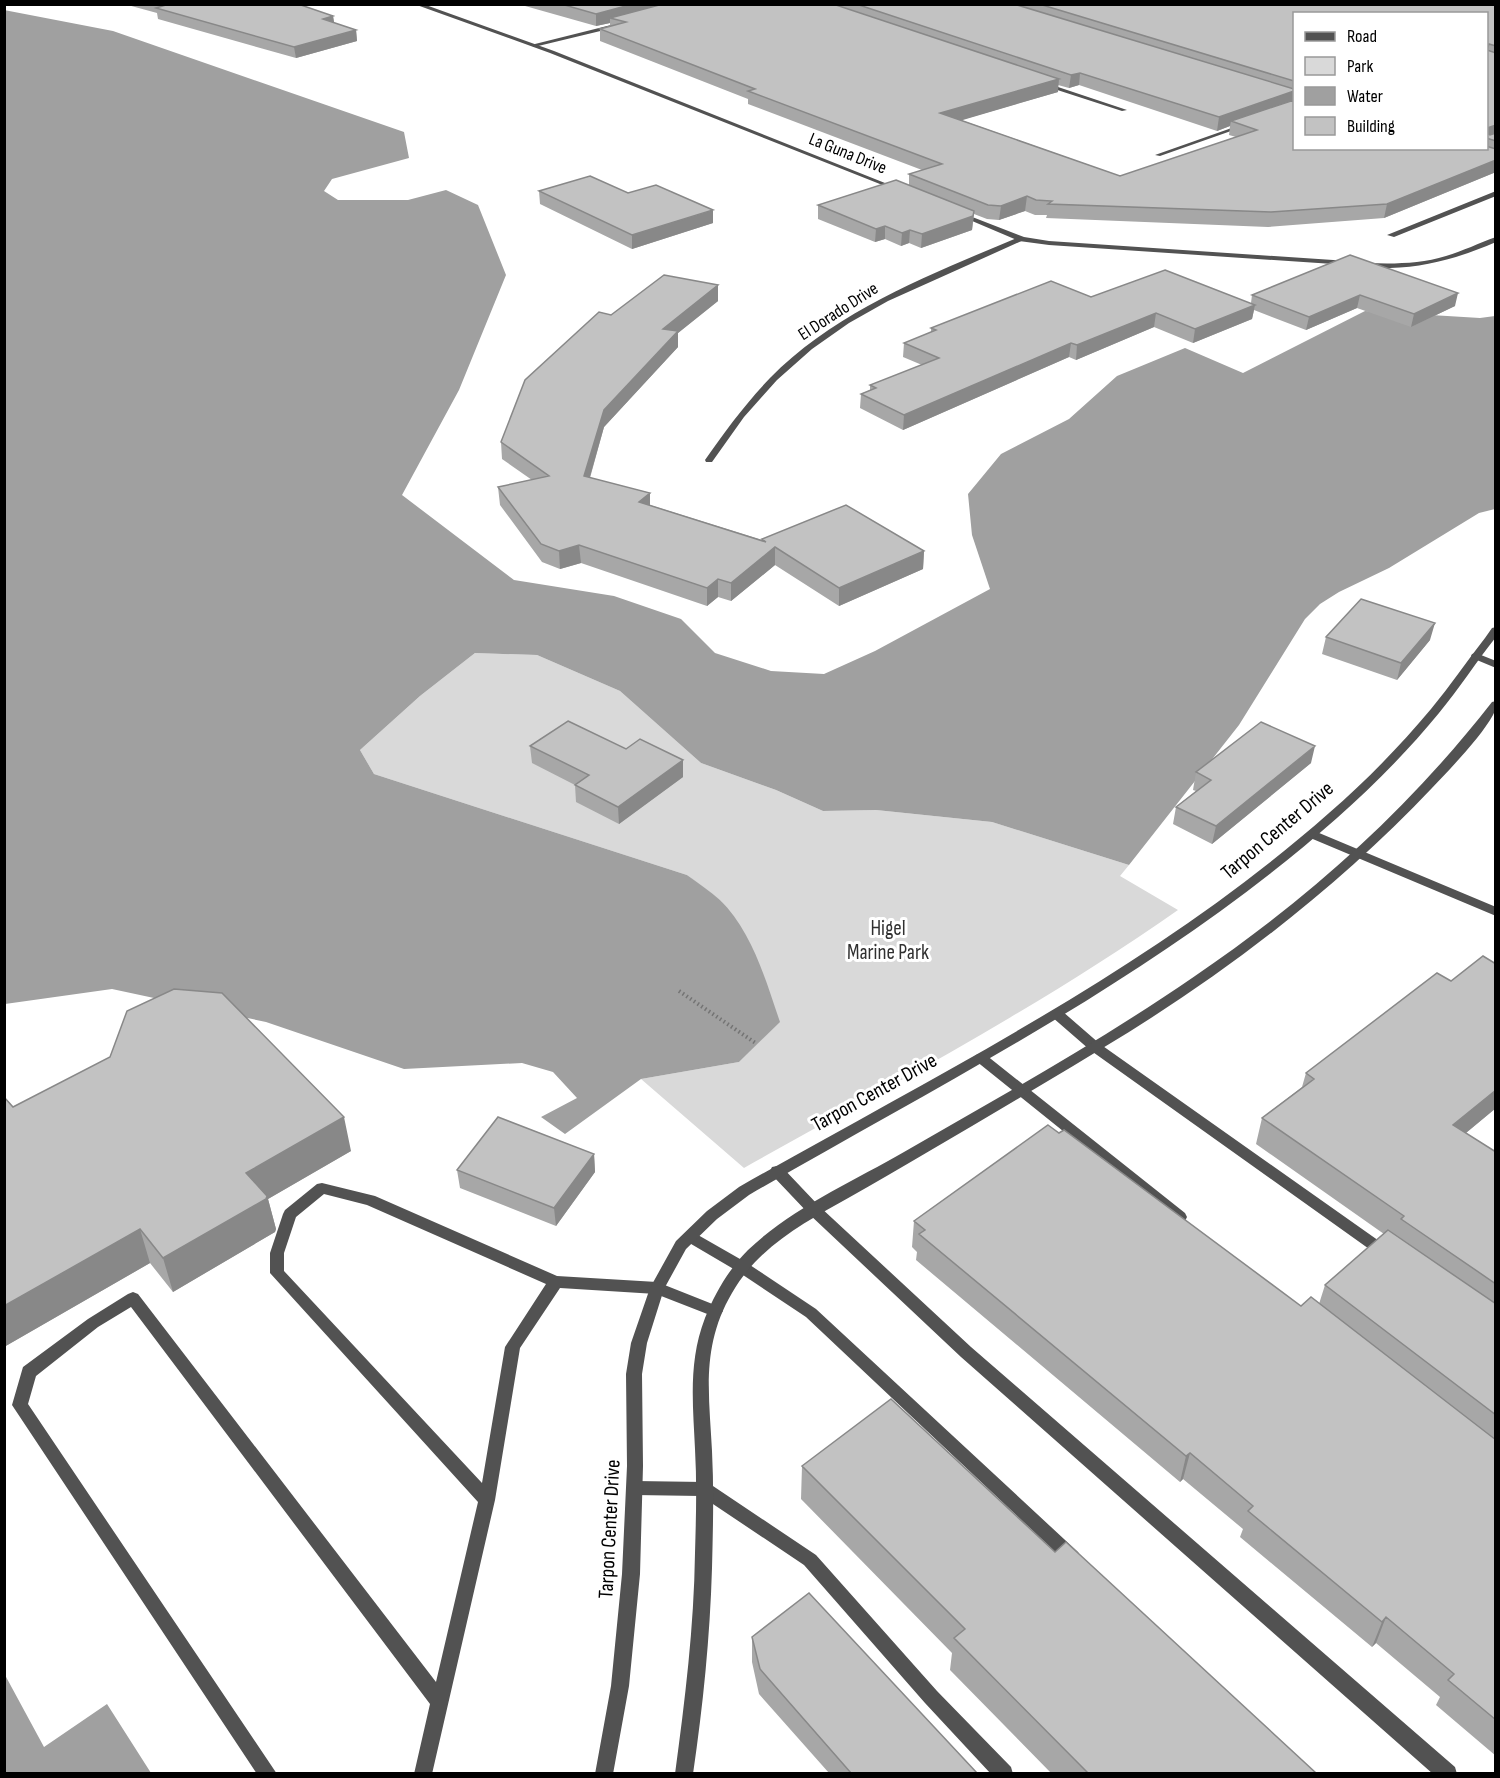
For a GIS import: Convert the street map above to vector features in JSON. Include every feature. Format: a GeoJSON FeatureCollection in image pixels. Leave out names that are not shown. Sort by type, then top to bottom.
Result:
{"type":"FeatureCollection","features":[{"type":"Feature","properties":{"kind":"street","name":"La Guna Drive"},"geometry":{"type":"LineString","coordinates":[[416,4],[534,45],[905,192]]}},
{"type":"Feature","properties":{"kind":"street"},"geometry":{"type":"LineString","coordinates":[[534,45],[623,24]]}},
{"type":"Feature","properties":{"kind":"street"},"geometry":{"type":"LineString","coordinates":[[1035,81],[1124,110]]}},
{"type":"Feature","properties":{"kind":"street"},"geometry":{"type":"LineString","coordinates":[[1158,155],[1253,122]]}},
{"type":"Feature","properties":{"kind":"street"},"geometry":{"type":"LineString","coordinates":[[1391,235],[1496,193]]}},
{"type":"Feature","properties":{"kind":"street"},"geometry":{"type":"LineString","coordinates":[[948,210],[1022,238],[1061,244],[1391,266],[1438,262],[1496,239]]}},
{"type":"Feature","properties":{"kind":"street","name":"El Dorado Drive"},"geometry":{"type":"LineString","coordinates":[[710,460],[761,391],[788,364],[832,330],[898,291],[1022,238]]}},
{"type":"Feature","properties":{"kind":"street","name":"Tarpon Center Drive"},"geometry":{"type":"LineString","coordinates":[[604,1773],[620,1686],[631,1574],[634,1374],[639,1343],[657,1288],[681,1245],[712,1215],[744,1191],[1057,1014],[1191,927],[1312,834],[1411,738],[1437,709],[1496,630]]}},
{"type":"Feature","properties":{"kind":"street"},"geometry":{"type":"LineString","coordinates":[[1476,656],[1496,665]]}},
{"type":"Feature","properties":{"kind":"street"},"geometry":{"type":"LineString","coordinates":[[684,1773],[694,1701],[703,1583],[704,1489],[700,1367],[705,1341],[715,1311],[742,1267],[764,1243],[814,1210],[1095,1047],[1221,965],[1315,892],[1357,854],[1439,774],[1496,704]]}},
{"type":"Feature","properties":{"kind":"street"},"geometry":{"type":"LineString","coordinates":[[1312,834],[1496,912]]}},
{"type":"Feature","properties":{"kind":"street"},"geometry":{"type":"LineString","coordinates":[[1057,1014],[1095,1047],[1398,1261]]}},
{"type":"Feature","properties":{"kind":"street"},"geometry":{"type":"LineString","coordinates":[[981,1058],[1188,1222]]}},
{"type":"Feature","properties":{"kind":"street"},"geometry":{"type":"LineString","coordinates":[[777,1171],[814,1210],[966,1352],[1448,1773]]}},
{"type":"Feature","properties":{"kind":"street"},"geometry":{"type":"LineString","coordinates":[[488,1500],[277,1274],[277,1253],[290,1215],[322,1188],[370,1200],[556,1282],[657,1288],[715,1311]]}},
{"type":"Feature","properties":{"kind":"street"},"geometry":{"type":"LineString","coordinates":[[690,1237],[742,1267],[811,1313],[1088,1572]]}},
{"type":"Feature","properties":{"kind":"street"},"geometry":{"type":"LineString","coordinates":[[423,1773],[488,1500],[513,1347],[556,1282]]}},
{"type":"Feature","properties":{"kind":"street"},"geometry":{"type":"LineString","coordinates":[[268,1773],[20,1405],[28,1372],[93,1323],[133,1298],[439,1701]]}},
{"type":"Feature","properties":{"kind":"street"},"geometry":{"type":"LineString","coordinates":[[634,1488],[704,1489],[810,1560],[932,1697],[1004,1773]]}},
{"type":"Feature","properties":{"kind":"path"},"geometry":{"type":"LineString","coordinates":[[679,991],[757,1044]]}},
{"type":"Feature","properties":{"kind":"green space","name":"Higel Marine Park"},"geometry":{"type":"Polygon","coordinates":[[[475,653],[537,655],[620,691],[701,763],[776,790],[823,811],[876,810],[992,822],[1129,865],[1120,876],[1178,910],[1073,980],[744,1168],[641,1079],[739,1062],[779,1022],[721,901],[687,875],[374,774],[360,750],[420,696],[475,653]]]}},
{"type":"Feature","properties":{"kind":"water"},"geometry":{"type":"Polygon","coordinates":[[[4,10],[113,31],[404,132],[409,158],[332,179],[324,191],[338,200],[408,200],[446,190],[478,205],[506,275],[459,390],[402,495],[514,580],[614,596],[681,619],[715,653],[771,671],[824,674],[875,651],[990,589],[972,535],[968,494],[1001,454],[1069,419],[1117,376],[1185,348],[1243,373],[1365,311],[1480,318],[1495,316],[1495,509],[1479,513],[1389,568],[1339,592],[1320,604],[1305,619],[1239,725],[1129,865],[992,822],[876,810],[823,811],[776,790],[701,763],[620,691],[537,655],[475,653],[420,696],[360,750],[374,774],[687,875],[720,900],[741,926],[757,957],[780,1022],[739,1062],[641,1079],[565,1134],[541,1117],[577,1098],[553,1072],[522,1063],[404,1069],[266,1022],[112,989],[5,1004],[4,10]]]}},
{"type":"Feature","properties":{"kind":"water"},"geometry":{"type":"Polygon","coordinates":[[[5,1675],[44,1747],[107,1704],[151,1773],[5,1773],[5,1675]]]}},
{"type":"Feature","properties":{"kind":"building"},"geometry":{"type":"Polygon","coordinates":[[[163,4],[298,4],[333,16],[323,19],[356,30],[294,47],[156,8],[166,5],[163,4]]]}},
{"type":"Feature","properties":{"kind":"building"},"geometry":{"type":"Polygon","coordinates":[[[561,4],[633,4],[596,14],[561,4]]]}},
{"type":"Feature","properties":{"kind":"building"},"geometry":{"type":"Polygon","coordinates":[[[663,4],[833,4],[1059,79],[940,113],[1120,176],[1257,130],[1231,121],[1293,100],[1293,150],[1488,150],[1488,147],[1496,149],[1496,160],[1387,204],[1271,212],[1048,204],[1052,201],[1036,200],[1027,196],[1001,206],[988,205],[909,174],[942,164],[748,91],[755,89],[600,29],[626,22],[610,18],[663,4]]]}},
{"type":"Feature","properties":{"kind":"building"},"geometry":{"type":"Polygon","coordinates":[[[856,4],[1014,4],[1293,89],[1293,91],[1219,117],[1080,73],[1071,75],[856,4]]]}},
{"type":"Feature","properties":{"kind":"building"},"geometry":{"type":"Polygon","coordinates":[[[1039,4],[1496,4],[1496,46],[1489,44],[1488,47],[1488,12],[1293,12],[1293,81],[1039,4]]]}},
{"type":"Feature","properties":{"kind":"building"},"geometry":{"type":"Polygon","coordinates":[[[1488,50],[1496,53],[1496,125],[1488,128],[1488,50]]]}},
{"type":"Feature","properties":{"kind":"building"},"geometry":{"type":"Polygon","coordinates":[[[1496,133],[1496,141],[1488,139],[1488,134],[1496,133]]]}},
{"type":"Feature","properties":{"kind":"building"},"geometry":{"type":"Polygon","coordinates":[[[590,176],[628,193],[656,185],[713,210],[632,235],[539,191],[590,176]]]}},
{"type":"Feature","properties":{"kind":"building"},"geometry":{"type":"Polygon","coordinates":[[[896,180],[974,211],[973,216],[922,234],[910,230],[902,233],[885,226],[876,229],[818,205],[896,180]]]}},
{"type":"Feature","properties":{"kind":"building"},"geometry":{"type":"Polygon","coordinates":[[[1350,255],[1458,293],[1414,314],[1360,295],[1309,317],[1252,295],[1350,255]]]}},
{"type":"Feature","properties":{"kind":"building"},"geometry":{"type":"Polygon","coordinates":[[[1165,270],[1255,305],[1195,329],[1156,313],[1077,345],[1071,343],[904,415],[861,394],[876,388],[870,385],[939,358],[904,343],[936,330],[931,328],[1051,281],[1091,297],[1165,270]]]}},
{"type":"Feature","properties":{"kind":"building"},"geometry":{"type":"Polygon","coordinates":[[[664,275],[718,285],[663,329],[678,331],[604,410],[584,476],[650,493],[639,502],[766,542],[762,539],[846,505],[924,551],[839,588],[775,547],[731,583],[718,579],[707,588],[579,545],[559,551],[541,544],[498,487],[549,476],[501,442],[525,380],[599,312],[611,315],[664,275]]]}},
{"type":"Feature","properties":{"kind":"building"},"geometry":{"type":"Polygon","coordinates":[[[1361,599],[1435,623],[1401,663],[1326,637],[1361,599]]]}},
{"type":"Feature","properties":{"kind":"building"},"geometry":{"type":"Polygon","coordinates":[[[568,721],[626,749],[640,739],[683,760],[618,807],[575,785],[589,775],[530,746],[568,721]]]}},
{"type":"Feature","properties":{"kind":"building"},"geometry":{"type":"Polygon","coordinates":[[[1261,722],[1315,746],[1216,826],[1176,807],[1211,780],[1196,772],[1261,722]]]}},
{"type":"Feature","properties":{"kind":"building"},"geometry":{"type":"Polygon","coordinates":[[[1483,956],[1496,964],[1496,1090],[1453,1125],[1496,1152],[1496,1284],[1401,1219],[1404,1216],[1262,1118],[1314,1079],[1306,1073],[1437,973],[1451,981],[1483,956]]]}},
{"type":"Feature","properties":{"kind":"building"},"geometry":{"type":"Polygon","coordinates":[[[174,989],[222,993],[344,1117],[246,1173],[267,1196],[266,1199],[163,1258],[140,1229],[4,1306],[4,1097],[13,1107],[110,1057],[127,1011],[174,989]]]}},
{"type":"Feature","properties":{"kind":"building"},"geometry":{"type":"Polygon","coordinates":[[[498,1117],[594,1154],[554,1208],[457,1170],[498,1117]]]}},
{"type":"Feature","properties":{"kind":"building"},"geometry":{"type":"Polygon","coordinates":[[[1048,1125],[1059,1133],[1064,1130],[1301,1306],[1311,1297],[1496,1440],[1496,1720],[1448,1680],[1454,1674],[1386,1617],[1382,1622],[1248,1511],[1253,1506],[1190,1453],[1186,1456],[919,1234],[925,1230],[914,1221],[1048,1125]]]}},
{"type":"Feature","properties":{"kind":"building"},"geometry":{"type":"Polygon","coordinates":[[[1388,1230],[1496,1304],[1496,1415],[1325,1285],[1388,1230]]]}},
{"type":"Feature","properties":{"kind":"building"},"geometry":{"type":"Polygon","coordinates":[[[891,1399],[1055,1552],[1066,1542],[1316,1773],[1088,1773],[954,1638],[965,1629],[802,1466],[891,1399]]]}},
{"type":"Feature","properties":{"kind":"building"},"geometry":{"type":"Polygon","coordinates":[[[809,1593],[977,1773],[851,1773],[760,1669],[752,1637],[809,1593]]]}}]}
